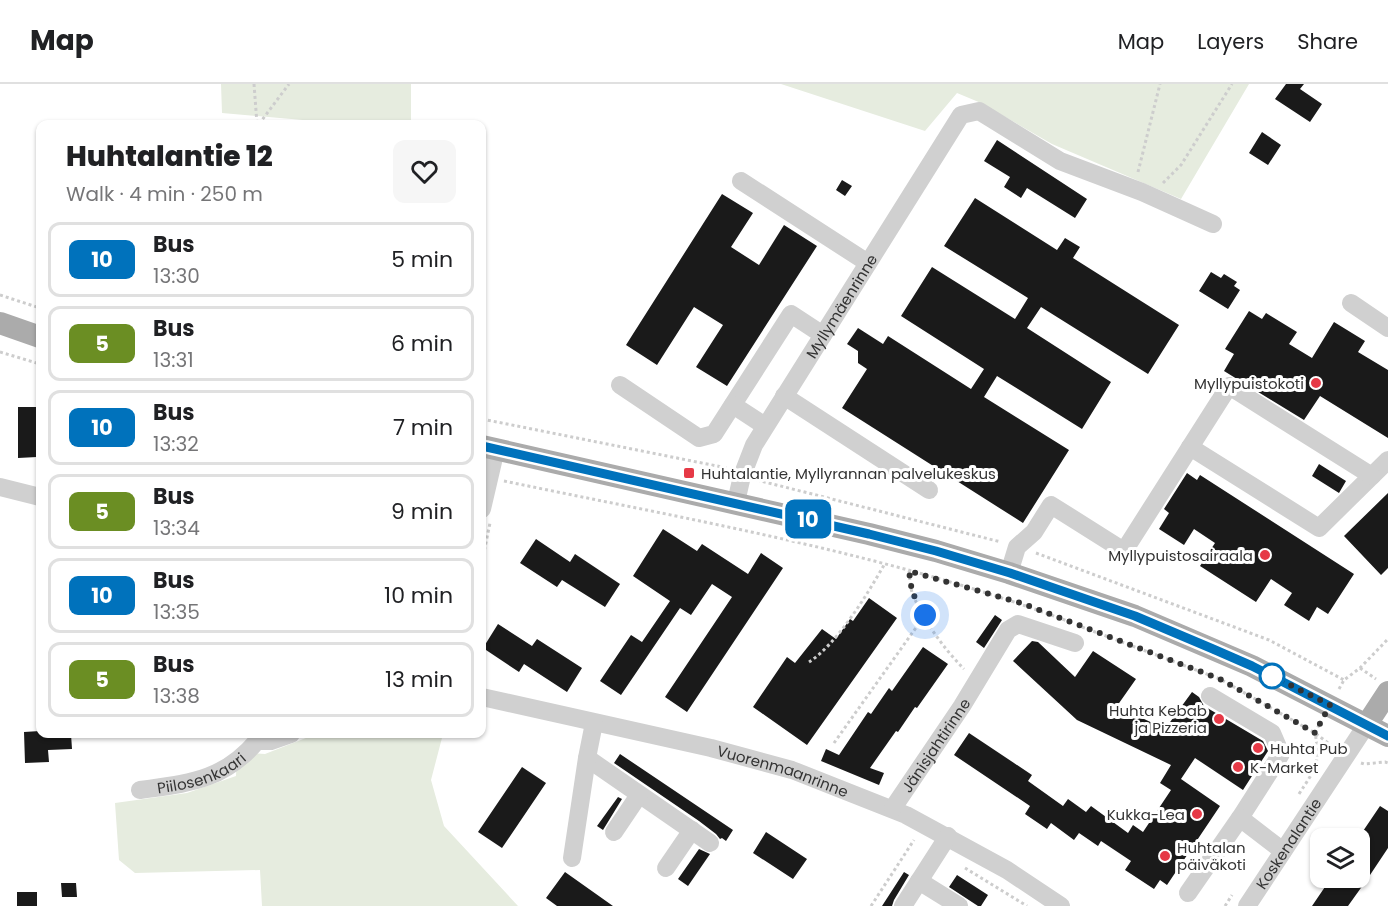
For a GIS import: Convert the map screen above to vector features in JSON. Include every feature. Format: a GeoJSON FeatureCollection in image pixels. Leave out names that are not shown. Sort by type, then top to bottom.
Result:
{"type":"FeatureCollection","features":[{"type":"Feature","properties":{"kind":"main road"},"geometry":{"type":"LineString","coordinates":[[0,323],[36,336]]}},
{"type":"Feature","properties":{"kind":"main road"},"geometry":{"type":"LineString","coordinates":[[489,447],[736,502],[936,551],[1010,573],[1135,616],[1252,666],[1388,736]]}},
{"type":"Feature","properties":{"kind":"main road","name":"Koskenalantie"},"geometry":{"type":"LineString","coordinates":[[1367,724],[1383,686]]}},
{"type":"Feature","properties":{"kind":"street","name":"Myllymäenrinne"},"geometry":{"type":"LineString","coordinates":[[736,502],[745,466],[765,426],[961,115],[980,111],[1060,161],[1138,191]]}},
{"type":"Feature","properties":{"kind":"street"},"geometry":{"type":"LineString","coordinates":[[741,181],[868,263]]}},
{"type":"Feature","properties":{"kind":"street"},"geometry":{"type":"LineString","coordinates":[[1138,191],[1213,224]]}},
{"type":"Feature","properties":{"kind":"street"},"geometry":{"type":"LineString","coordinates":[[1351,303],[1388,328]]}},
{"type":"Feature","properties":{"kind":"street"},"geometry":{"type":"LineString","coordinates":[[620,385],[699,438],[714,434],[791,314],[823,335]]}},
{"type":"Feature","properties":{"kind":"street"},"geometry":{"type":"LineString","coordinates":[[1010,573],[1017,547],[1034,532],[1051,505],[1124,551],[1229,386],[1372,476]]}},
{"type":"Feature","properties":{"kind":"street"},"geometry":{"type":"LineString","coordinates":[[784,396],[928,490]]}},
{"type":"Feature","properties":{"kind":"street"},"geometry":{"type":"LineString","coordinates":[[733,405],[765,426]]}},
{"type":"Feature","properties":{"kind":"street"},"geometry":{"type":"LineString","coordinates":[[486,491],[489,478],[489,447]]}},
{"type":"Feature","properties":{"kind":"street"},"geometry":{"type":"LineString","coordinates":[[1190,447],[1319,528],[1388,459]]}},
{"type":"Feature","properties":{"kind":"street"},"geometry":{"type":"LineString","coordinates":[[0,487],[36,496]]}},
{"type":"Feature","properties":{"kind":"street","name":"Jänisjahtirinne"},"geometry":{"type":"LineString","coordinates":[[893,808],[1008,630],[1018,624],[1075,643]]}},
{"type":"Feature","properties":{"kind":"street"},"geometry":{"type":"LineString","coordinates":[[1188,893],[1281,754],[1272,733],[1210,696]]}},
{"type":"Feature","properties":{"kind":"street","name":"Vuorenmaanrinne"},"geometry":{"type":"LineString","coordinates":[[486,698],[711,748],[792,770],[893,808],[943,844],[1007,870],[1061,906]]}},
{"type":"Feature","properties":{"kind":"street"},"geometry":{"type":"LineString","coordinates":[[572,858],[594,723]]}},
{"type":"Feature","properties":{"kind":"street","name":"Koskenalantie"},"geometry":{"type":"LineString","coordinates":[[1247,906],[1367,724]]}},
{"type":"Feature","properties":{"kind":"street","name":"Piilosenkaari"},"geometry":{"type":"LineString","coordinates":[[140,790],[183,784],[218,774],[243,758],[254,738]]}},
{"type":"Feature","properties":{"kind":"street","name":"Piilosenkaari"},"geometry":{"type":"LineString","coordinates":[[259,738],[271,741],[280,738]]}},
{"type":"Feature","properties":{"kind":"street"},"geometry":{"type":"LineString","coordinates":[[587,758],[710,843]]}},
{"type":"Feature","properties":{"kind":"street"},"geometry":{"type":"LineString","coordinates":[[614,832],[639,795]]}},
{"type":"Feature","properties":{"kind":"street"},"geometry":{"type":"LineString","coordinates":[[1240,818],[1283,851]]}},
{"type":"Feature","properties":{"kind":"street"},"geometry":{"type":"LineString","coordinates":[[666,868],[692,831]]}},
{"type":"Feature","properties":{"kind":"street"},"geometry":{"type":"LineString","coordinates":[[903,906],[943,844]]}},
{"type":"Feature","properties":{"kind":"street"},"geometry":{"type":"LineString","coordinates":[[919,881],[959,906]]}},
{"type":"Feature","properties":{"kind":"path"},"geometry":{"type":"LineString","coordinates":[[254,84],[258,120]]}},
{"type":"Feature","properties":{"kind":"path"},"geometry":{"type":"LineString","coordinates":[[261,120],[289,84]]}},
{"type":"Feature","properties":{"kind":"path"},"geometry":{"type":"LineString","coordinates":[[1160,84],[1138,191],[1160,185],[1170,178],[1181,165],[1232,84]]}},
{"type":"Feature","properties":{"kind":"path"},"geometry":{"type":"LineString","coordinates":[[0,295],[36,307]]}},
{"type":"Feature","properties":{"kind":"path"},"geometry":{"type":"LineString","coordinates":[[0,351],[36,363]]}},
{"type":"Feature","properties":{"kind":"path"},"geometry":{"type":"LineString","coordinates":[[489,478],[754,533],[909,571],[1021,603],[1220,679],[1364,764],[1387,763],[1388,757]]}},
{"type":"Feature","properties":{"kind":"path"},"geometry":{"type":"LineString","coordinates":[[809,662],[822,653],[870,590],[884,565]]}},
{"type":"Feature","properties":{"kind":"path"},"geometry":{"type":"LineString","coordinates":[[909,571],[912,592],[925,615],[963,668],[977,680]]}},
{"type":"Feature","properties":{"kind":"path"},"geometry":{"type":"LineString","coordinates":[[834,743],[925,615]]}},
{"type":"Feature","properties":{"kind":"path"},"geometry":{"type":"LineString","coordinates":[[1298,796],[1315,769],[1319,752],[1315,733],[1344,680],[1360,668],[1388,639]]}},
{"type":"Feature","properties":{"kind":"path"},"geometry":{"type":"LineString","coordinates":[[1360,668],[1383,686]]}},
{"type":"Feature","properties":{"kind":"path"},"geometry":{"type":"LineString","coordinates":[[906,836],[914,840],[943,844],[1027,906]]}},
{"type":"Feature","properties":{"kind":"path"},"geometry":{"type":"LineString","coordinates":[[871,906],[914,840]]}},
{"type":"Feature","properties":{"kind":"path"},"geometry":{"type":"LineString","coordinates":[[1225,906],[1238,887]]}},
{"type":"Feature","properties":{"kind":"shaded area"},"geometry":{"type":"Polygon","coordinates":[[[221,84],[411,84],[411,120],[303,120],[222,113],[221,84]]]}},
{"type":"Feature","properties":{"kind":"shaded area"},"geometry":{"type":"Polygon","coordinates":[[[781,84],[1249,84],[1181,199],[1052,144],[981,103],[957,93],[925,131],[781,84]]]}},
{"type":"Feature","properties":{"kind":"shaded area"},"geometry":{"type":"Polygon","coordinates":[[[306,738],[442,738],[431,780],[444,826],[518,906],[262,906],[260,870],[135,873],[119,860],[115,803],[187,793],[236,776],[237,752],[265,754],[306,738]]]}},
{"type":"Feature","properties":{"kind":"building"},"geometry":{"type":"Polygon","coordinates":[[[1286,84],[1304,84],[1300,89],[1322,104],[1310,122],[1275,99],[1286,84]]]}},
{"type":"Feature","properties":{"kind":"building"},"geometry":{"type":"Polygon","coordinates":[[[1262,132],[1281,145],[1268,165],[1249,153],[1262,132]]]}},
{"type":"Feature","properties":{"kind":"building"},"geometry":{"type":"Polygon","coordinates":[[[997,140],[1087,199],[1075,218],[1027,188],[1021,198],[1004,187],[1010,177],[984,161],[997,140]]]}},
{"type":"Feature","properties":{"kind":"building"},"geometry":{"type":"Polygon","coordinates":[[[842,180],[852,186],[845,196],[836,190],[842,180]]]}},
{"type":"Feature","properties":{"kind":"building"},"geometry":{"type":"Polygon","coordinates":[[[722,194],[753,213],[731,247],[759,265],[784,225],[817,246],[727,386],[696,367],[723,325],[694,307],[657,365],[626,345],[722,194]]]}},
{"type":"Feature","properties":{"kind":"building"},"geometry":{"type":"Polygon","coordinates":[[[975,198],[1057,250],[1065,238],[1080,247],[1073,258],[1179,325],[1148,374],[1041,307],[1027,328],[1111,382],[1082,429],[997,376],[984,397],[1069,450],[1023,523],[842,408],[867,369],[858,363],[858,351],[847,344],[858,328],[883,344],[888,336],[971,389],[984,369],[901,316],[932,267],[1015,319],[1028,298],[944,246],[975,198]]]}},
{"type":"Feature","properties":{"kind":"building"},"geometry":{"type":"Polygon","coordinates":[[[1211,272],[1221,278],[1224,274],[1237,282],[1234,286],[1240,290],[1228,309],[1199,291],[1211,272]]]}},
{"type":"Feature","properties":{"kind":"building","name":"Myllypuistokoti"},"geometry":{"type":"Polygon","coordinates":[[[1249,311],[1262,319],[1266,313],[1297,332],[1289,344],[1312,358],[1334,322],[1365,341],[1358,352],[1388,370],[1388,438],[1320,396],[1304,420],[1224,371],[1234,354],[1225,349],[1249,311]]]}},
{"type":"Feature","properties":{"kind":"building"},"geometry":{"type":"Polygon","coordinates":[[[18,407],[36,407],[36,457],[18,458],[18,407]]]}},
{"type":"Feature","properties":{"kind":"building"},"geometry":{"type":"Polygon","coordinates":[[[1319,464],[1346,481],[1339,493],[1312,476],[1319,464]]]}},
{"type":"Feature","properties":{"kind":"building","name":"Myllypuistosairaala"},"geometry":{"type":"Polygon","coordinates":[[[1187,473],[1197,480],[1200,475],[1354,574],[1328,614],[1317,607],[1309,621],[1284,605],[1292,593],[1271,579],[1256,602],[1200,566],[1215,543],[1194,529],[1184,545],[1159,529],[1169,513],[1164,509],[1187,473]]]}},
{"type":"Feature","properties":{"kind":"building"},"geometry":{"type":"Polygon","coordinates":[[[1388,493],[1388,568],[1381,575],[1344,536],[1388,493]]]}},
{"type":"Feature","properties":{"kind":"building"},"geometry":{"type":"Polygon","coordinates":[[[663,529],[697,551],[702,544],[748,574],[761,553],[783,568],[687,712],[665,697],[732,597],[712,584],[691,615],[680,608],[621,695],[600,681],[631,635],[642,642],[670,601],[633,576],[663,529]]]}},
{"type":"Feature","properties":{"kind":"building"},"geometry":{"type":"Polygon","coordinates":[[[536,539],[570,562],[575,554],[620,584],[605,607],[562,580],[557,587],[520,563],[536,539]]]}},
{"type":"Feature","properties":{"kind":"building"},"geometry":{"type":"Polygon","coordinates":[[[869,598],[897,618],[807,745],[753,707],[787,657],[795,663],[822,629],[836,639],[850,619],[853,621],[869,598]]]}},
{"type":"Feature","properties":{"kind":"building"},"geometry":{"type":"Polygon","coordinates":[[[995,615],[1002,620],[984,648],[976,642],[995,615]]]}},
{"type":"Feature","properties":{"kind":"building"},"geometry":{"type":"Polygon","coordinates":[[[498,624],[532,646],[537,639],[582,668],[567,692],[524,664],[519,672],[486,650],[486,643],[498,624]]]}},
{"type":"Feature","properties":{"kind":"building"},"geometry":{"type":"Polygon","coordinates":[[[1032,641],[1038,642],[1075,677],[1093,651],[1136,679],[1117,706],[1165,729],[1192,692],[1199,697],[1204,706],[1263,741],[1268,751],[1243,790],[1195,758],[1181,779],[1220,806],[1167,885],[1160,880],[1154,889],[1125,870],[1131,861],[1101,841],[1098,846],[1079,833],[1074,840],[1051,823],[1047,829],[1025,814],[1030,806],[954,755],[969,733],[1032,775],[1028,781],[1063,806],[1068,799],[1086,812],[1091,806],[1128,833],[1133,825],[1143,832],[1171,790],[1160,783],[1171,765],[1077,720],[1013,661],[1032,641]]]}},
{"type":"Feature","properties":{"kind":"building"},"geometry":{"type":"Polygon","coordinates":[[[923,647],[948,664],[870,768],[884,773],[879,785],[821,761],[826,749],[839,755],[868,712],[871,714],[889,688],[892,691],[923,647]]]}},
{"type":"Feature","properties":{"kind":"building"},"geometry":{"type":"Polygon","coordinates":[[[36,731],[36,738],[71,738],[72,749],[48,750],[49,762],[25,763],[24,732],[36,731]]]}},
{"type":"Feature","properties":{"kind":"building"},"geometry":{"type":"Polygon","coordinates":[[[620,754],[733,830],[726,841],[614,763],[620,754]]]}},
{"type":"Feature","properties":{"kind":"building"},"geometry":{"type":"Polygon","coordinates":[[[522,767],[546,783],[502,848],[478,832],[522,767]]]}},
{"type":"Feature","properties":{"kind":"building"},"geometry":{"type":"Polygon","coordinates":[[[618,797],[622,799],[603,830],[597,826],[618,797]]]}},
{"type":"Feature","properties":{"kind":"building"},"geometry":{"type":"Polygon","coordinates":[[[1380,806],[1388,811],[1388,848],[1370,875],[1370,828],[1365,828],[1380,806]]]}},
{"type":"Feature","properties":{"kind":"building"},"geometry":{"type":"Polygon","coordinates":[[[766,832],[807,859],[793,879],[753,853],[766,832]]]}},
{"type":"Feature","properties":{"kind":"building"},"geometry":{"type":"Polygon","coordinates":[[[699,849],[710,854],[688,886],[678,879],[699,849]]]}},
{"type":"Feature","properties":{"kind":"building"},"geometry":{"type":"Polygon","coordinates":[[[565,872],[613,906],[557,906],[546,898],[565,872]]]}},
{"type":"Feature","properties":{"kind":"building"},"geometry":{"type":"Polygon","coordinates":[[[904,872],[909,875],[892,906],[882,906],[904,872]]]}},
{"type":"Feature","properties":{"kind":"building"},"geometry":{"type":"Polygon","coordinates":[[[957,875],[988,895],[981,906],[949,887],[957,875]]]}},
{"type":"Feature","properties":{"kind":"building"},"geometry":{"type":"Polygon","coordinates":[[[61,883],[76,883],[77,897],[62,897],[61,883]]]}},
{"type":"Feature","properties":{"kind":"building"},"geometry":{"type":"Polygon","coordinates":[[[1324,888],[1361,888],[1348,906],[1312,906],[1324,888]]]}},
{"type":"Feature","properties":{"kind":"building"},"geometry":{"type":"Polygon","coordinates":[[[17,892],[37,892],[37,906],[17,906],[17,892]]]}},
{"type":"Feature","properties":{"kind":"bus line","name":"10"},"geometry":{"type":"LineString","coordinates":[[486,447],[869,534],[1010,573],[1135,616],[1213,649],[1252,666],[1388,736]]}},
{"type":"Feature","properties":{"kind":"place","name":"Myllypuistokoti"},"geometry":{"type":"Point","coordinates":[1316,383]}},
{"type":"Feature","properties":{"kind":"place","name":"Huhtalantie, Myllyrannan palvelukeskus"},"geometry":{"type":"Point","coordinates":[689,473]}},
{"type":"Feature","properties":{"kind":"place","name":"Myllypuistosairaala"},"geometry":{"type":"Point","coordinates":[1265,555]}},
{"type":"Feature","properties":{"kind":"place","name":"Huhta Kebab ja Pizzeria"},"geometry":{"type":"Point","coordinates":[1219,719]}},
{"type":"Feature","properties":{"kind":"place","name":"Huhta Pub"},"geometry":{"type":"Point","coordinates":[1258,748]}},
{"type":"Feature","properties":{"kind":"place","name":"K-Market"},"geometry":{"type":"Point","coordinates":[1238,767]}},
{"type":"Feature","properties":{"kind":"place","name":"Kukka-Lea"},"geometry":{"type":"Point","coordinates":[1197,814]}},
{"type":"Feature","properties":{"kind":"place","name":"Huhtalan päiväkoti"},"geometry":{"type":"Point","coordinates":[1165,856]}},
{"type":"Feature","properties":{"kind":"route"},"geometry":{"type":"LineString","coordinates":[[925,615],[912,592],[909,571],[1021,603],[1220,679],[1315,733],[1330,705],[1272,676]]}}]}
